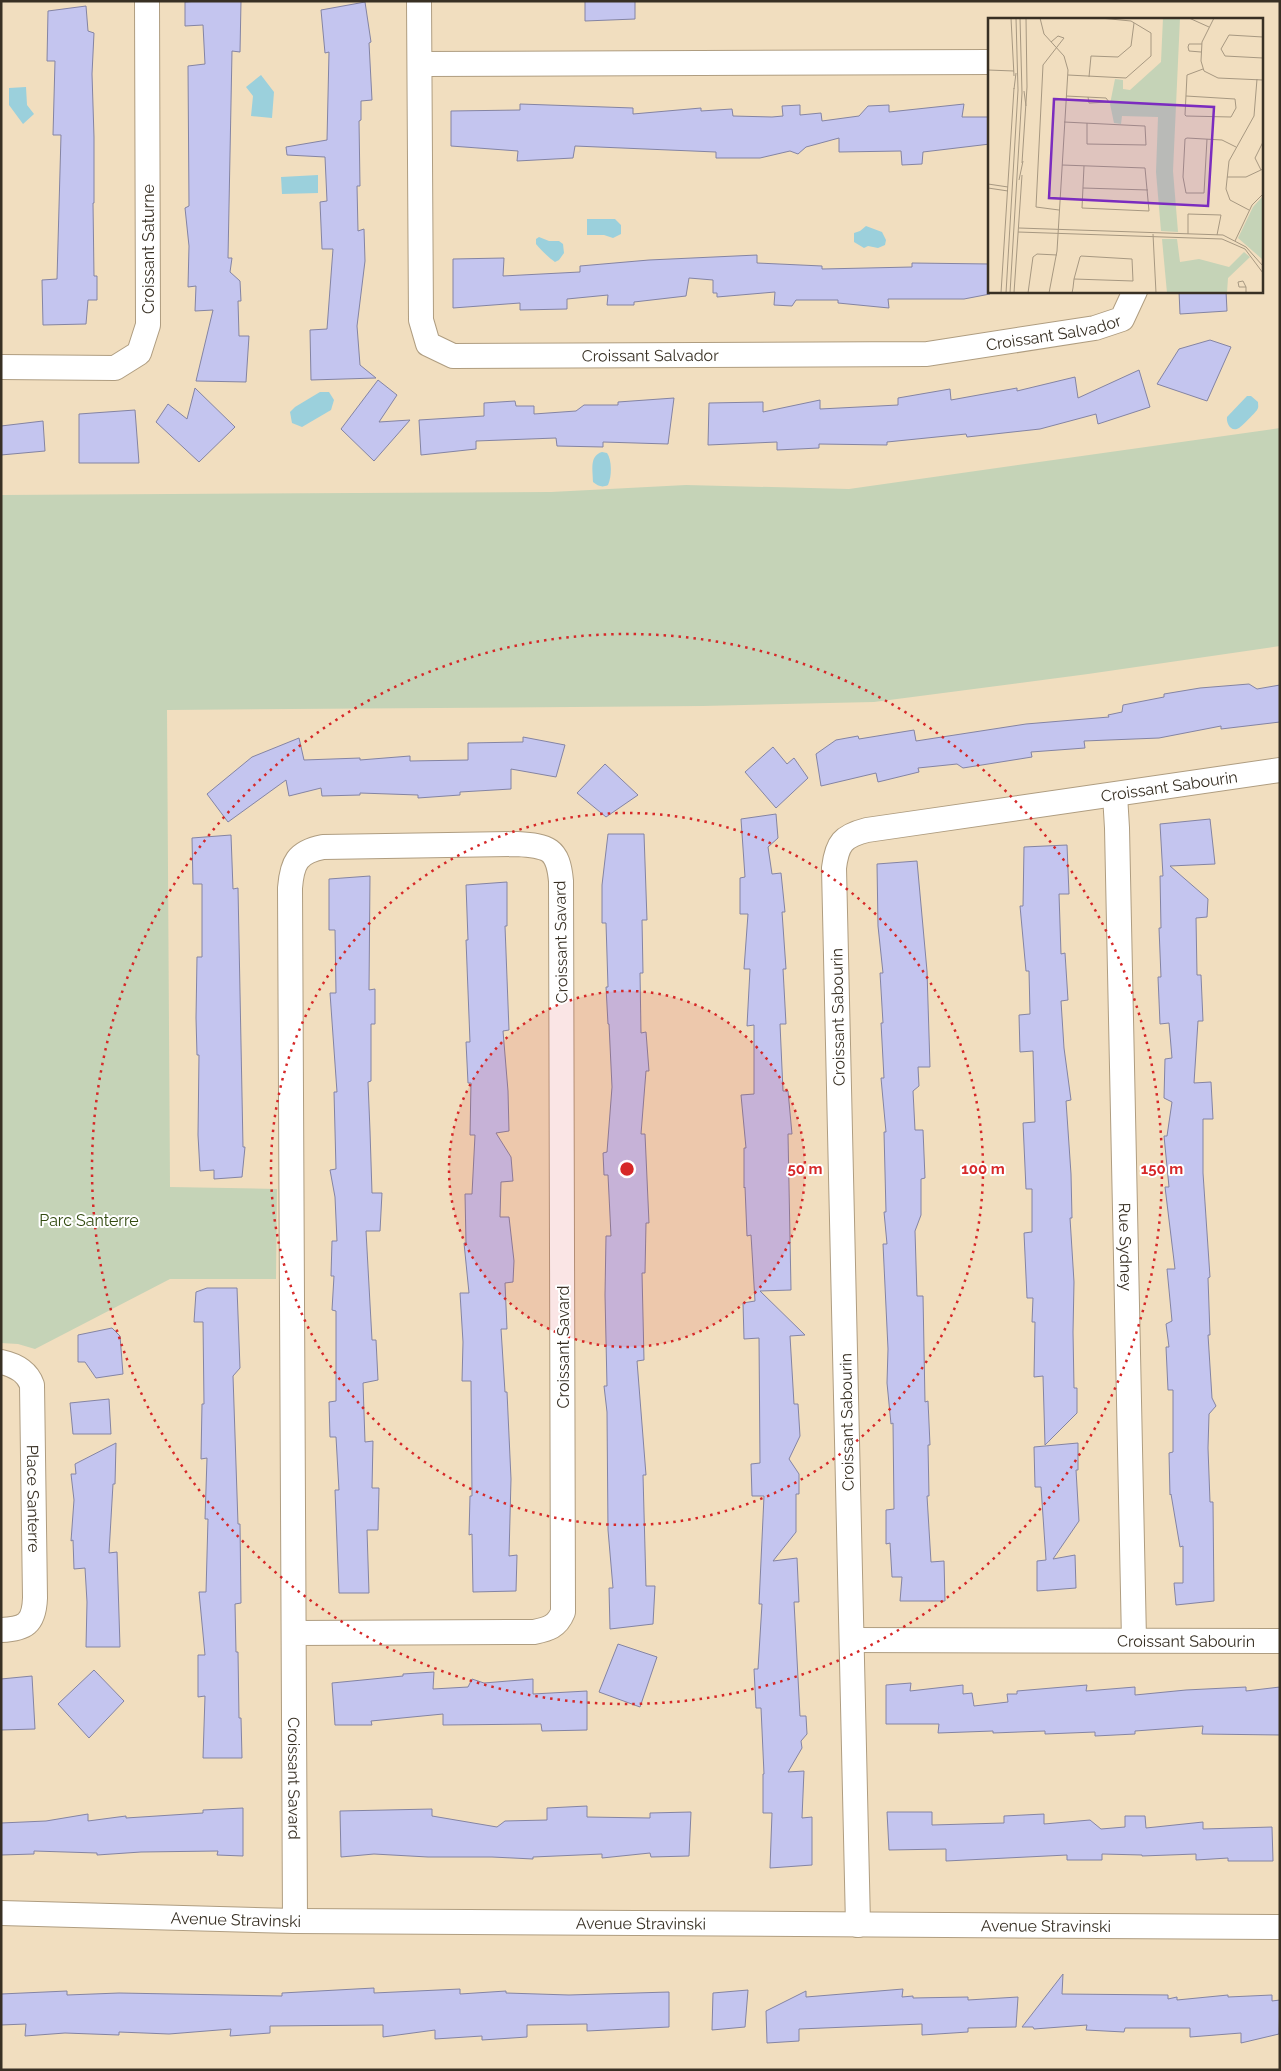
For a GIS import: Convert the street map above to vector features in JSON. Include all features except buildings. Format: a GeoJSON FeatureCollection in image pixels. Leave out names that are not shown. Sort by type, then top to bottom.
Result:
{"type":"FeatureCollection","features":[{"type":"Feature","properties":{"kind":"street","name":"Croissant Saturne"},"geometry":{"type":"LineString","coordinates":[[1,367],[115,368],[139,353],[148,325],[147,1]]}},
{"type":"Feature","properties":{"kind":"street","name":"Croissant Salvador"},"geometry":{"type":"LineString","coordinates":[[419,1],[421,320],[428,344],[453,356],[927,354],[1095,328],[1122,320],[1134,292]]}},
{"type":"Feature","properties":{"kind":"street"},"geometry":{"type":"LineString","coordinates":[[420,64],[988,62]]}},
{"type":"Feature","properties":{"kind":"street","name":"Croissant Sabourin"},"geometry":{"type":"LineString","coordinates":[[858,1925],[834,868],[836,852],[842,840],[867,830],[1280,770]]}},
{"type":"Feature","properties":{"kind":"street","name":"Rue Sydney"},"geometry":{"type":"LineString","coordinates":[[1115,795],[1134,1640]]}},
{"type":"Feature","properties":{"kind":"street","name":"Croissant Savard"},"geometry":{"type":"LineString","coordinates":[[294,1634],[534,1632],[554,1627],[563,1612],[561,882],[560,866],[556,856],[550,850],[540,846],[517,844],[323,847],[310,849],[301,855],[291,874],[295,1921]]}},
{"type":"Feature","properties":{"kind":"street","name":"Place Santerre"},"geometry":{"type":"LineString","coordinates":[[1,1362],[14,1365],[23,1371],[32,1385],[35,1598],[31,1619],[25,1626],[1,1630]]}},
{"type":"Feature","properties":{"kind":"street","name":"Croissant Sabourin"},"geometry":{"type":"LineString","coordinates":[[852,1640],[1280,1641]]}},
{"type":"Feature","properties":{"kind":"street","name":"Avenue Stravinski"},"geometry":{"type":"LineString","coordinates":[[1,1913],[295,1921],[1280,1927]]}},
{"type":"Feature","properties":{"kind":"green space","name":"Parc Santerre"},"geometry":{"type":"Polygon","coordinates":[[[1280,428],[1280,646],[1088,674],[874,702],[703,706],[167,710],[170,1187],[277,1189],[276,1279],[170,1279],[35,1349],[18,1344],[1,1343],[1,495],[551,492],[686,485],[849,489],[1280,428]]]}},
{"type":"Feature","properties":{"kind":"water"},"geometry":{"type":"Polygon","coordinates":[[[261,75],[274,92],[272,118],[251,116],[253,96],[246,87],[261,75]]]}},
{"type":"Feature","properties":{"kind":"water"},"geometry":{"type":"Polygon","coordinates":[[[26,87],[27,105],[34,114],[23,124],[9,105],[9,88],[26,87]]]}},
{"type":"Feature","properties":{"kind":"water"},"geometry":{"type":"Polygon","coordinates":[[[318,175],[318,193],[282,194],[281,177],[318,175]]]}},
{"type":"Feature","properties":{"kind":"water"},"geometry":{"type":"Polygon","coordinates":[[[587,219],[615,219],[621,225],[621,234],[613,238],[604,235],[587,235],[587,219]]]}},
{"type":"Feature","properties":{"kind":"water"},"geometry":{"type":"Polygon","coordinates":[[[866,226],[882,232],[886,240],[885,245],[878,248],[868,246],[864,248],[854,242],[854,233],[866,226]]]}},
{"type":"Feature","properties":{"kind":"water"},"geometry":{"type":"Polygon","coordinates":[[[539,237],[549,241],[559,241],[563,244],[564,253],[559,260],[555,262],[536,244],[536,239],[539,237]]]}},
{"type":"Feature","properties":{"kind":"water"},"geometry":{"type":"Polygon","coordinates":[[[320,392],[329,392],[334,400],[331,410],[302,427],[292,423],[290,412],[320,392]]]}},
{"type":"Feature","properties":{"kind":"water"},"geometry":{"type":"Polygon","coordinates":[[[1247,396],[1251,396],[1258,402],[1258,409],[1239,428],[1231,428],[1227,422],[1227,417],[1247,396]]]}},
{"type":"Feature","properties":{"kind":"water"},"geometry":{"type":"Polygon","coordinates":[[[602,452],[607,453],[610,460],[610,478],[606,486],[593,482],[593,460],[602,452]]]}}]}
